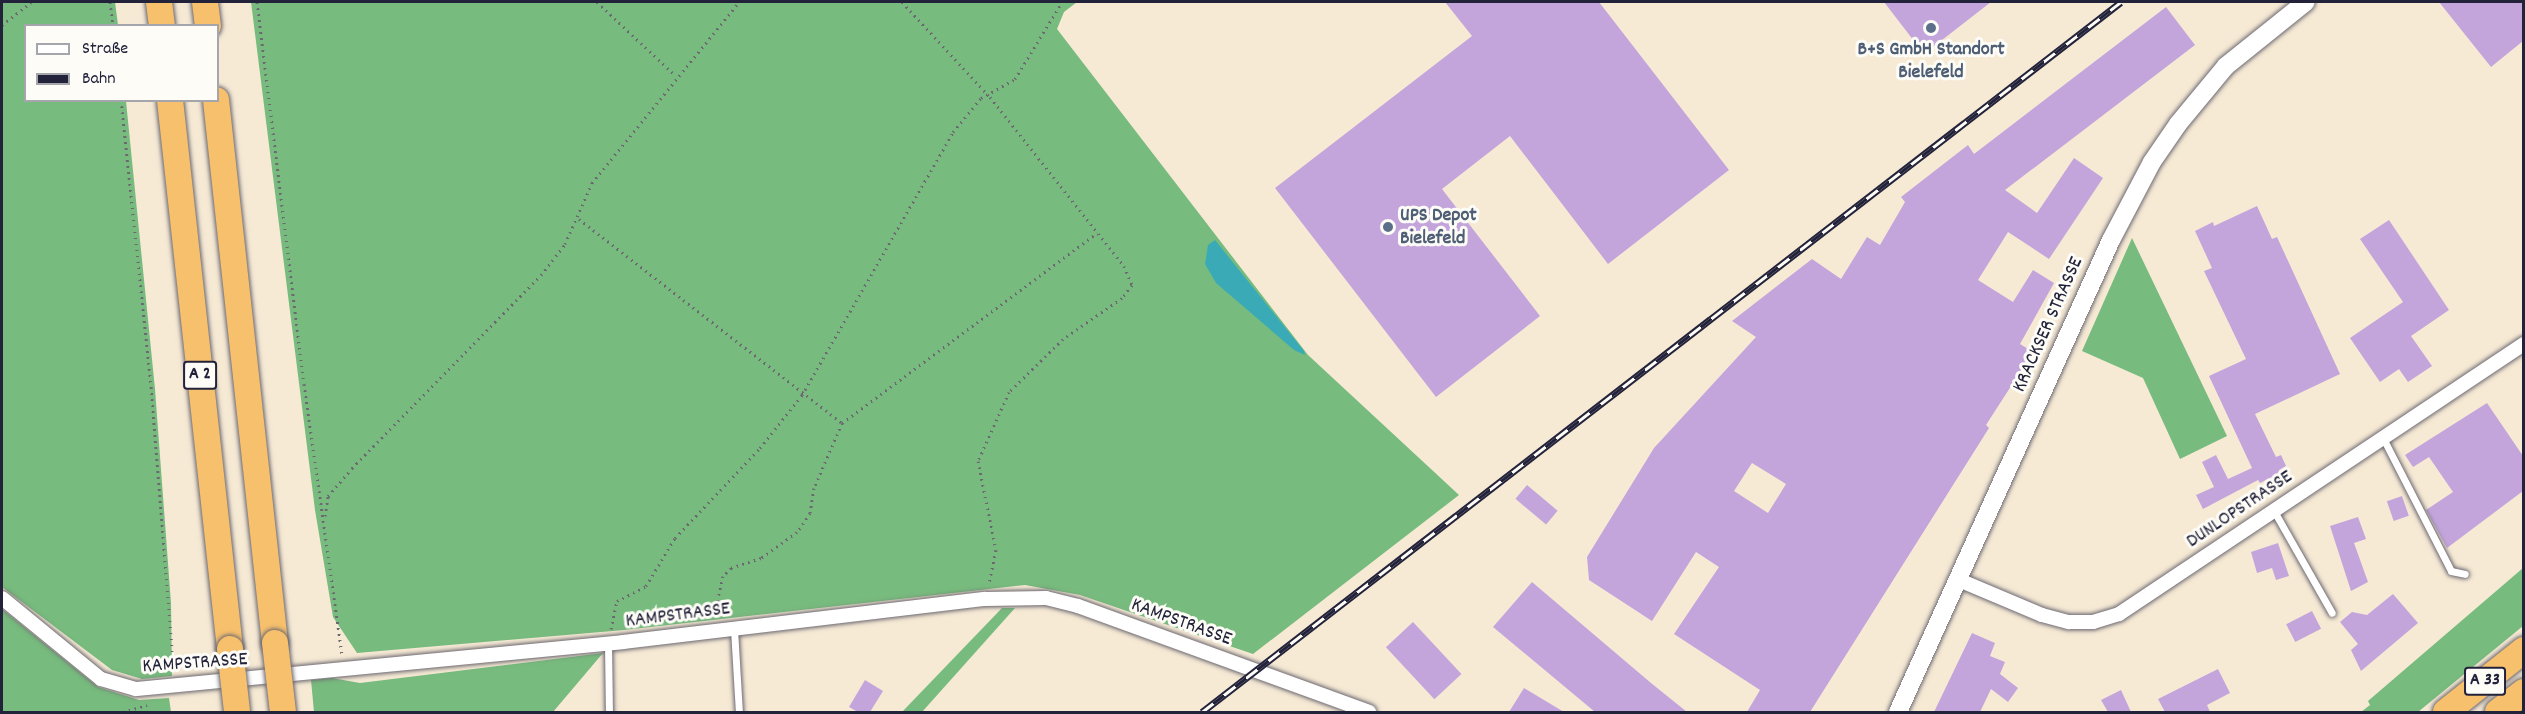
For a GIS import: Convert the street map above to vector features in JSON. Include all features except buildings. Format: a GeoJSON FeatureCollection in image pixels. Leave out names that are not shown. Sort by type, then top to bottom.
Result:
{"type":"FeatureCollection","features":[{"type":"Feature","properties":{"kind":"highway"},"geometry":{"type":"LineString","coordinates":[[159,2],[162,24]]}},
{"type":"Feature","properties":{"kind":"highway"},"geometry":{"type":"LineString","coordinates":[[205,2],[208,24]]}},
{"type":"Feature","properties":{"kind":"highway","name":"A 2"},"geometry":{"type":"LineString","coordinates":[[170,102],[237,712]]}},
{"type":"Feature","properties":{"kind":"highway","name":"A 2"},"geometry":{"type":"LineString","coordinates":[[216,102],[283,712]]}},
{"type":"Feature","properties":{"kind":"highway","name":"A 33"},"geometry":{"type":"LineString","coordinates":[[2446,712],[2523,650]]}},
{"type":"Feature","properties":{"kind":"highway","name":"A 33"},"geometry":{"type":"LineString","coordinates":[[2498,712],[2523,692]]}},
{"type":"Feature","properties":{"kind":"street","name":"KRACKSER STRASSE"},"geometry":{"type":"LineString","coordinates":[[1898,712],[2111,240],[2152,162],[2178,123],[2226,66],[2306,2]]}},
{"type":"Feature","properties":{"kind":"street","name":"DUNLOPSTRASSE"},"geometry":{"type":"LineString","coordinates":[[1959,580],[2042,615],[2069,622],[2093,622],[2119,614],[2523,344]]}},
{"type":"Feature","properties":{"kind":"street","name":"KAMPSTRASSE"},"geometry":{"type":"LineString","coordinates":[[2,598],[101,679],[136,689],[608,644],[985,599],[1046,598],[1078,606],[1369,712]]}},
{"type":"Feature","properties":{"kind":"lane"},"geometry":{"type":"LineString","coordinates":[[2383,438],[2451,571],[2464,574]]}},
{"type":"Feature","properties":{"kind":"lane"},"geometry":{"type":"LineString","coordinates":[[2274,511],[2332,613]]}},
{"type":"Feature","properties":{"kind":"lane"},"geometry":{"type":"LineString","coordinates":[[734,629],[739,712]]}},
{"type":"Feature","properties":{"kind":"lane"},"geometry":{"type":"LineString","coordinates":[[608,644],[609,712]]}},
{"type":"Feature","properties":{"kind":"path"},"geometry":{"type":"LineString","coordinates":[[2,25],[31,2]]}},
{"type":"Feature","properties":{"kind":"path"},"geometry":{"type":"LineString","coordinates":[[110,2],[113,24]]}},
{"type":"Feature","properties":{"kind":"path"},"geometry":{"type":"LineString","coordinates":[[257,2],[344,669]]}},
{"type":"Feature","properties":{"kind":"path"},"geometry":{"type":"LineString","coordinates":[[597,2],[676,76]]}},
{"type":"Feature","properties":{"kind":"path"},"geometry":{"type":"LineString","coordinates":[[324,521],[328,496],[352,468],[541,275],[578,219],[592,183],[676,76],[739,2]]}},
{"type":"Feature","properties":{"kind":"path"},"geometry":{"type":"LineString","coordinates":[[902,2],[990,97],[1124,266],[1132,285],[1122,298],[1063,339],[1009,392],[978,461],[996,550],[985,599]]}},
{"type":"Feature","properties":{"kind":"path"},"geometry":{"type":"LineString","coordinates":[[608,644],[617,601],[646,586],[675,538],[760,448],[802,395],[953,132],[970,108],[1015,79],[1062,2]]}},
{"type":"Feature","properties":{"kind":"path"},"geometry":{"type":"LineString","coordinates":[[121,102],[151,387],[157,493],[175,686]]}},
{"type":"Feature","properties":{"kind":"path"},"geometry":{"type":"LineString","coordinates":[[578,219],[802,395],[842,423]]}},
{"type":"Feature","properties":{"kind":"path"},"geometry":{"type":"LineString","coordinates":[[714,632],[716,596],[723,576],[731,568],[761,558],[797,532],[810,513],[814,488],[842,423],[1097,233]]}},
{"type":"Feature","properties":{"kind":"green space"},"geometry":{"type":"Polygon","coordinates":[[[2,2],[115,2],[118,24],[24,24],[24,102],[126,102],[155,389],[171,603],[172,676],[142,679],[112,670],[2,587],[2,2]]]}},
{"type":"Feature","properties":{"kind":"green space"},"geometry":{"type":"Polygon","coordinates":[[[251,2],[1077,2],[1064,12],[1057,29],[1308,355],[1459,495],[1253,654],[1080,595],[1025,585],[624,630],[357,653],[333,617],[315,510],[251,2]]]}},
{"type":"Feature","properties":{"kind":"green space"},"geometry":{"type":"Polygon","coordinates":[[[2132,238],[2227,436],[2180,459],[2143,378],[2082,351],[2132,238]]]}},
{"type":"Feature","properties":{"kind":"green space"},"geometry":{"type":"Polygon","coordinates":[[[2523,568],[2523,626],[2418,712],[2361,712],[2370,705],[2368,701],[2523,568]]]}},
{"type":"Feature","properties":{"kind":"green space"},"geometry":{"type":"Polygon","coordinates":[[[1002,608],[1015,608],[922,712],[902,712],[1002,608]]]}},
{"type":"Feature","properties":{"kind":"green space"},"geometry":{"type":"Polygon","coordinates":[[[2,609],[98,687],[139,700],[169,698],[171,712],[2,712],[2,609]]]}},
{"type":"Feature","properties":{"kind":"green space"},"geometry":{"type":"Polygon","coordinates":[[[603,653],[553,712],[314,712],[311,680],[332,678],[360,683],[603,653]]]}},
{"type":"Feature","properties":{"kind":"water"},"geometry":{"type":"Polygon","coordinates":[[[1215,240],[1305,355],[1294,350],[1216,283],[1205,264],[1208,245],[1215,240]]]}},
{"type":"Feature","properties":{"kind":"railway"},"geometry":{"type":"LineString","coordinates":[[1202,712],[2121,2]]}},
{"type":"Feature","properties":{"kind":"place","name":"B+S GmbH Standort Bielefeld"},"geometry":{"type":"Point","coordinates":[1931,28]}},
{"type":"Feature","properties":{"kind":"place","name":"UPS Depot Bielefeld"},"geometry":{"type":"Point","coordinates":[1388,227]}}]}
